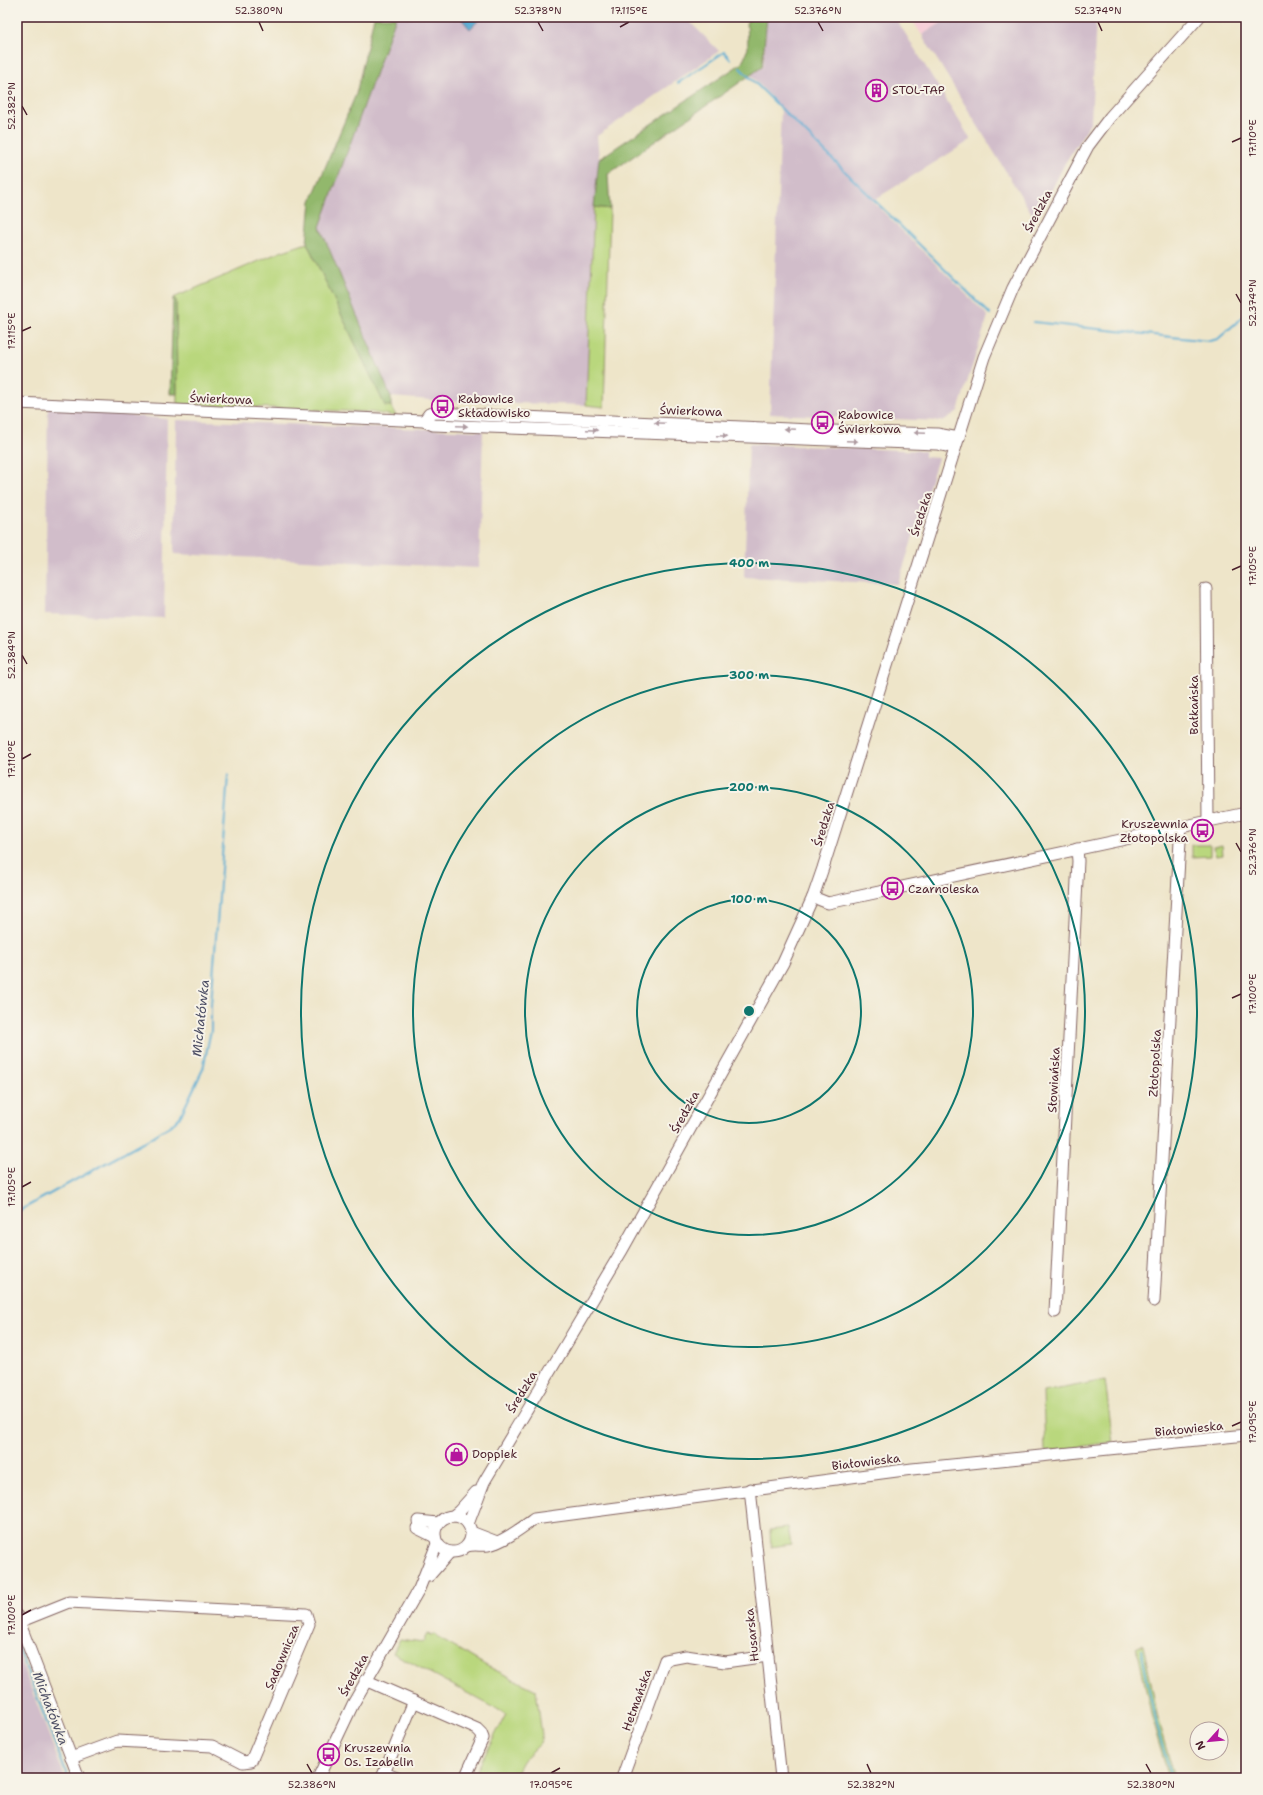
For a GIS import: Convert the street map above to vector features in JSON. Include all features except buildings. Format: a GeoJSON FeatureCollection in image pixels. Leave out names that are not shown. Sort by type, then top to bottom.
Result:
{"type":"FeatureCollection","features":[{"type":"Feature","properties":{"kind":"street","name":"Średzka"},"geometry":{"type":"LineString","coordinates":[[452,1516],[466,1504],[484,1482],[621,1252],[783,963],[813,898],[984,357],[1013,288],[1078,164],[1097,133],[1199,17]]}},
{"type":"Feature","properties":{"kind":"street","name":"Świerkowa"},"geometry":{"type":"LineString","coordinates":[[17,403],[424,421],[433,425],[937,444],[957,443]]}},
{"type":"Feature","properties":{"kind":"street","name":"Bałkańska"},"geometry":{"type":"LineString","coordinates":[[1206,589],[1208,821]]}},
{"type":"Feature","properties":{"kind":"street"},"geometry":{"type":"LineString","coordinates":[[813,898],[828,903],[1246,813]]}},
{"type":"Feature","properties":{"kind":"street","name":"Złotopolska"},"geometry":{"type":"LineString","coordinates":[[1154,1301],[1180,848],[1179,827]]}},
{"type":"Feature","properties":{"kind":"street","name":"Słowiańska"},"geometry":{"type":"LineString","coordinates":[[1055,1312],[1078,861],[1077,849]]}},
{"type":"Feature","properties":{"kind":"street","name":"Białowieska"},"geometry":{"type":"LineString","coordinates":[[467,1546],[474,1544],[489,1545],[497,1542],[534,1519],[750,1489],[912,1469],[1246,1435]]}},
{"type":"Feature","properties":{"kind":"street","name":"Średzka"},"geometry":{"type":"LineString","coordinates":[[470,1528],[484,1482]]}},
{"type":"Feature","properties":{"kind":"street","name":"Husarska"},"geometry":{"type":"LineString","coordinates":[[750,1489],[781,1778]]}},
{"type":"Feature","properties":{"kind":"street"},"geometry":{"type":"LineString","coordinates":[[436,1540],[435,1529],[438,1523],[443,1518],[452,1516],[462,1518],[470,1528],[497,1542]]}},
{"type":"Feature","properties":{"kind":"street"},"geometry":{"type":"LineString","coordinates":[[438,1523],[417,1525],[436,1540],[443,1550],[450,1552],[459,1551],[467,1546],[470,1539],[470,1528]]}},
{"type":"Feature","properties":{"kind":"street","name":"Średzka"},"geometry":{"type":"LineString","coordinates":[[419,1589],[436,1540]]}},
{"type":"Feature","properties":{"kind":"street","name":"Średzka"},"geometry":{"type":"LineString","coordinates":[[318,1778],[365,1680],[419,1589],[450,1552]]}},
{"type":"Feature","properties":{"kind":"street","name":"Sadownicza"},"geometry":{"type":"LineString","coordinates":[[18,1619],[69,1602],[306,1614],[309,1624],[251,1761],[243,1762],[212,1746],[117,1741],[71,1758]]}},
{"type":"Feature","properties":{"kind":"street"},"geometry":{"type":"LineString","coordinates":[[18,1619],[79,1778]]}},
{"type":"Feature","properties":{"kind":"street","name":"Hetmańska"},"geometry":{"type":"LineString","coordinates":[[622,1778],[665,1660],[686,1656],[725,1662],[768,1656]]}},
{"type":"Feature","properties":{"kind":"street"},"geometry":{"type":"LineString","coordinates":[[365,1680],[481,1732],[483,1738],[465,1778]]}},
{"type":"Feature","properties":{"kind":"street"},"geometry":{"type":"LineString","coordinates":[[397,1778],[383,1775],[414,1701]]}},
{"type":"Feature","properties":{"kind":"shaded area"},"geometry":{"type":"Polygon","coordinates":[[[396,17],[685,17],[719,51],[597,136],[599,159],[594,207],[586,405],[447,401],[391,397],[320,227],[396,17]]]}},
{"type":"Feature","properties":{"kind":"shaded area"},"geometry":{"type":"Polygon","coordinates":[[[767,17],[895,17],[971,140],[872,201],[988,316],[958,411],[943,421],[770,414],[781,108],[751,75],[763,67],[767,17]]]}},
{"type":"Feature","properties":{"kind":"shaded area"},"geometry":{"type":"Polygon","coordinates":[[[910,17],[951,17],[922,35],[910,17]]]}},
{"type":"Feature","properties":{"kind":"shaded area"},"geometry":{"type":"Polygon","coordinates":[[[951,17],[1096,17],[1091,122],[1065,163],[1041,211],[1034,217],[922,35],[951,17]]]}},
{"type":"Feature","properties":{"kind":"shaded area"},"geometry":{"type":"Polygon","coordinates":[[[48,407],[167,419],[164,618],[45,614],[48,407]]]}},
{"type":"Feature","properties":{"kind":"shaded area"},"geometry":{"type":"Polygon","coordinates":[[[176,420],[483,431],[479,568],[174,554],[176,420]]]}},
{"type":"Feature","properties":{"kind":"shaded area"},"geometry":{"type":"Polygon","coordinates":[[[749,444],[925,451],[925,457],[938,458],[898,584],[744,577],[749,444]]]}},
{"type":"Feature","properties":{"kind":"shaded area"},"geometry":{"type":"Polygon","coordinates":[[[17,1651],[65,1778],[17,1778],[17,1651]]]}},
{"type":"Feature","properties":{"kind":"green space"},"geometry":{"type":"Polygon","coordinates":[[[374,17],[396,17],[320,227],[391,397],[391,406],[385,406],[307,243],[311,201],[356,94],[374,17]]]}},
{"type":"Feature","properties":{"kind":"green space"},"geometry":{"type":"Polygon","coordinates":[[[747,17],[767,17],[762,67],[608,174],[610,209],[594,207],[599,159],[742,63],[748,48],[747,17]]]}},
{"type":"Feature","properties":{"kind":"green space"},"geometry":{"type":"Polygon","coordinates":[[[594,207],[610,209],[604,407],[586,405],[594,207]]]}},
{"type":"Feature","properties":{"kind":"green space"},"geometry":{"type":"Polygon","coordinates":[[[307,243],[385,405],[391,406],[396,416],[369,412],[177,404],[176,300],[173,298],[280,252],[307,243]]]}},
{"type":"Feature","properties":{"kind":"green space"},"geometry":{"type":"Polygon","coordinates":[[[173,298],[176,300],[177,394],[170,394],[173,298]]]}},
{"type":"Feature","properties":{"kind":"green space"},"geometry":{"type":"Polygon","coordinates":[[[1192,845],[1210,845],[1210,856],[1192,857],[1192,845]]]}},
{"type":"Feature","properties":{"kind":"green space"},"geometry":{"type":"Polygon","coordinates":[[[1222,845],[1223,855],[1216,856],[1213,847],[1222,845]]]}},
{"type":"Feature","properties":{"kind":"green space"},"geometry":{"type":"Polygon","coordinates":[[[1105,1380],[1113,1442],[1045,1452],[1043,1392],[1105,1380]]]}},
{"type":"Feature","properties":{"kind":"green space"},"geometry":{"type":"Polygon","coordinates":[[[788,1528],[791,1544],[771,1547],[770,1530],[788,1528]]]}},
{"type":"Feature","properties":{"kind":"green space"},"geometry":{"type":"Polygon","coordinates":[[[434,1633],[440,1639],[487,1666],[536,1690],[542,1735],[540,1744],[522,1761],[513,1778],[473,1778],[506,1714],[393,1653],[400,1639],[423,1642],[427,1634],[432,1635],[434,1633]]]}},
{"type":"Feature","properties":{"kind":"green space"},"geometry":{"type":"Polygon","coordinates":[[[1143,1644],[1160,1728],[1175,1778],[1169,1778],[1153,1723],[1139,1657],[1135,1648],[1143,1644]]]}},
{"type":"Feature","properties":{"kind":"water"},"geometry":{"type":"Polygon","coordinates":[[[460,17],[482,17],[470,29],[460,17]]]}},
{"type":"Feature","properties":{"kind":"waterway"},"geometry":{"type":"LineString","coordinates":[[678,83],[724,52],[730,59]]}},
{"type":"Feature","properties":{"kind":"waterway"},"geometry":{"type":"LineString","coordinates":[[740,68],[990,314]]}},
{"type":"Feature","properties":{"kind":"waterway"},"geometry":{"type":"LineString","coordinates":[[1034,322],[1209,341],[1218,339],[1246,314]]}},
{"type":"Feature","properties":{"kind":"waterway","name":"Michałówka"},"geometry":{"type":"LineString","coordinates":[[17,1212],[146,1141],[174,1123],[180,1117],[203,1069],[211,1030],[211,1005],[228,775]]}},
{"type":"Feature","properties":{"kind":"waterway","name":"Michałówka"},"geometry":{"type":"LineString","coordinates":[[17,1644],[68,1778]]}},
{"type":"Feature","properties":{"kind":"waterway"},"geometry":{"type":"LineString","coordinates":[[1141,1649],[1156,1725],[1172,1778]]}},
{"type":"Feature","properties":{"kind":"place","name":"STOL-TAP"},"geometry":{"type":"Point","coordinates":[877,90]}},
{"type":"Feature","properties":{"kind":"place","name":"Rabowice Składowisko"},"geometry":{"type":"Point","coordinates":[443,406]}},
{"type":"Feature","properties":{"kind":"place","name":"Rabowice Świerkowa"},"geometry":{"type":"Point","coordinates":[822,422]}},
{"type":"Feature","properties":{"kind":"place","name":"Kruszewnia Złotopolska"},"geometry":{"type":"Point","coordinates":[1203,831]}},
{"type":"Feature","properties":{"kind":"place","name":"Czarnoleska"},"geometry":{"type":"Point","coordinates":[893,889]}},
{"type":"Feature","properties":{"kind":"place","name":"Doppiek"},"geometry":{"type":"Point","coordinates":[457,1454]}},
{"type":"Feature","properties":{"kind":"place","name":"Kruszewnia Os. Izabelin"},"geometry":{"type":"Point","coordinates":[329,1755]}}]}
